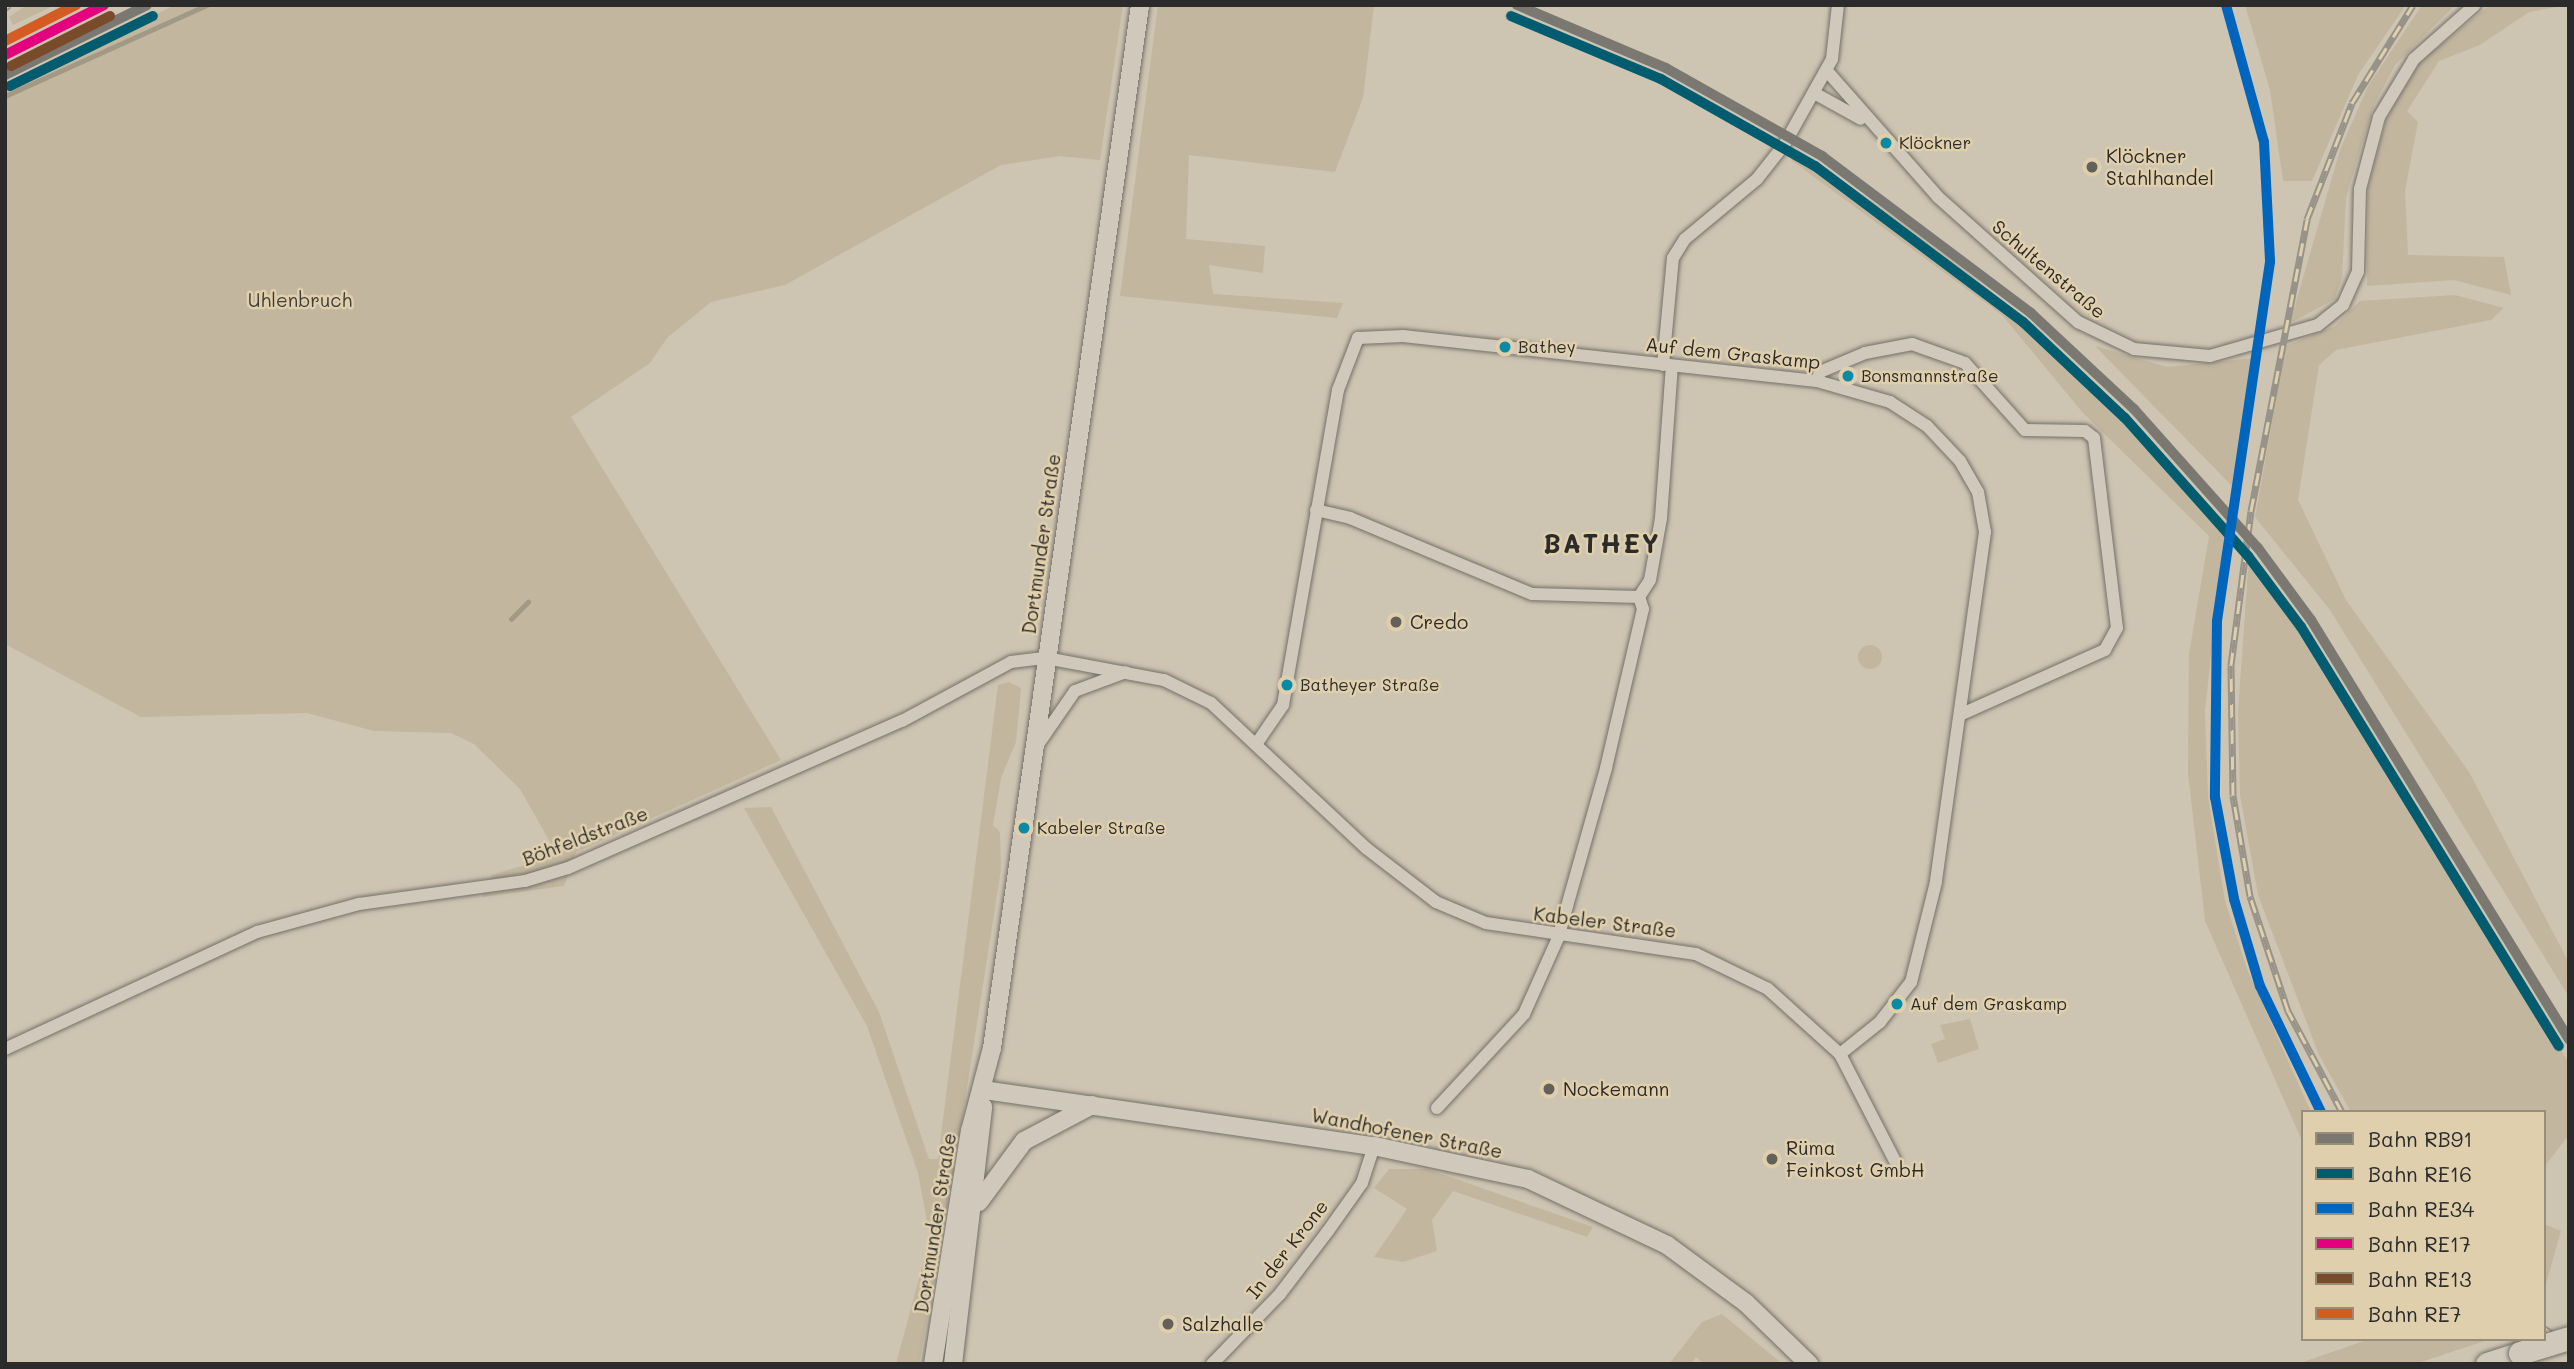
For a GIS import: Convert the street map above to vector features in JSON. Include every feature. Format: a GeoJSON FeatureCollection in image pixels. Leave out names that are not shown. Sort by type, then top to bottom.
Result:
{"type":"FeatureCollection","features":[{"type":"Feature","properties":{"kind":"highway"},"geometry":{"type":"LineString","coordinates":[[2487,1364],[2569,1338]]}},
{"type":"Feature","properties":{"kind":"main road","name":"Dortmunder Straße"},"geometry":{"type":"LineString","coordinates":[[953,1364],[972,1222],[983,1090],[1035,749],[1140,5]]}},
{"type":"Feature","properties":{"kind":"main road","name":"Dortmunder Straße"},"geometry":{"type":"LineString","coordinates":[[933,1364],[970,1131],[983,1090]]}},
{"type":"Feature","properties":{"kind":"main road","name":"Wandhofener Straße"},"geometry":{"type":"LineString","coordinates":[[983,1090],[1374,1146],[1528,1179],[1602,1210],[1713,1277],[1809,1364]]}},
{"type":"Feature","properties":{"kind":"main road"},"geometry":{"type":"LineString","coordinates":[[972,1222],[981,1195],[1024,1141],[1095,1104]]}},
{"type":"Feature","properties":{"kind":"street"},"geometry":{"type":"LineString","coordinates":[[1639,597],[1650,580],[1661,518],[1671,268],[1679,247],[1757,179],[1800,120],[1827,71],[1838,5]]}},
{"type":"Feature","properties":{"kind":"street","name":"Schultenstraße"},"geometry":{"type":"LineString","coordinates":[[1827,71],[1865,121],[1963,221],[2095,334],[2181,357],[2225,354],[2289,336],[2330,319],[2352,292],[2360,189],[2379,117],[2414,59],[2475,5]]}},
{"type":"Feature","properties":{"kind":"street","name":"Schultenstraße"},"geometry":{"type":"LineString","coordinates":[[1815,94],[1865,121]]}},
{"type":"Feature","properties":{"kind":"street","name":"Auf dem Graskamp"},"geometry":{"type":"LineString","coordinates":[[1257,743],[1283,705],[1316,510],[1345,363],[1358,338],[1404,336],[1817,381],[1870,393],[1908,413],[1945,443],[1974,484],[1985,532],[1962,714],[1936,882],[1911,982],[1880,1022],[1840,1054]]}},
{"type":"Feature","properties":{"kind":"street"},"geometry":{"type":"LineString","coordinates":[[1817,381],[1827,368],[1884,347],[1912,344],[1965,363],[2025,430],[2085,431],[2094,438],[2117,628],[2105,650],[1962,714]]}},
{"type":"Feature","properties":{"kind":"street"},"geometry":{"type":"LineString","coordinates":[[1316,510],[1350,518],[1503,584],[1575,599],[1639,597]]}},
{"type":"Feature","properties":{"kind":"street"},"geometry":{"type":"LineString","coordinates":[[1437,1108],[1524,1014],[1558,937],[1606,768],[1643,609],[1639,597]]}},
{"type":"Feature","properties":{"kind":"street","name":"Kabeler Straße"},"geometry":{"type":"LineString","coordinates":[[1046,658],[1129,671],[1193,693],[1257,743],[1374,854],[1436,902],[1486,923],[1558,937],[1656,944],[1735,969],[1768,989],[1840,1054],[1895,1161]]}},
{"type":"Feature","properties":{"kind":"street","name":"Böhfeldstraße"},"geometry":{"type":"LineString","coordinates":[[5,1049],[257,932],[359,904],[525,881],[568,868],[902,721],[1011,662],[1046,658]]}},
{"type":"Feature","properties":{"kind":"street"},"geometry":{"type":"LineString","coordinates":[[1035,749],[1075,691],[1129,671]]}},
{"type":"Feature","properties":{"kind":"street","name":"In der Krone"},"geometry":{"type":"LineString","coordinates":[[1212,1364],[1280,1294],[1328,1231],[1362,1183],[1374,1146]]}},
{"type":"Feature","properties":{"kind":"green space"},"geometry":{"type":"Polygon","coordinates":[[[27,5],[55,5],[13,25],[9,17],[27,5]]]}},
{"type":"Feature","properties":{"kind":"green space","name":"Uhlenbruch"},"geometry":{"type":"Polygon","coordinates":[[[175,5],[1123,5],[1100,160],[1060,156],[1001,165],[785,285],[711,302],[667,338],[650,363],[571,417],[781,760],[576,852],[564,886],[482,897],[492,875],[564,853],[554,849],[520,789],[474,744],[451,733],[374,731],[307,713],[141,717],[5,644],[5,86],[175,5]]]}},
{"type":"Feature","properties":{"kind":"green space"},"geometry":{"type":"Polygon","coordinates":[[[1158,5],[1374,5],[1363,98],[1335,172],[1189,155],[1186,239],[1265,246],[1263,273],[1209,265],[1213,294],[1343,303],[1337,318],[1120,296],[1158,5]]]}},
{"type":"Feature","properties":{"kind":"green space"},"geometry":{"type":"Polygon","coordinates":[[[2245,5],[2406,5],[2358,75],[2312,181],[2283,181],[2270,90],[2245,5]]]}},
{"type":"Feature","properties":{"kind":"green space"},"geometry":{"type":"Polygon","coordinates":[[[2422,5],[2455,5],[2395,65],[2374,105],[2346,197],[2342,278],[2335,299],[2290,323],[2340,150],[2368,86],[2422,5]]]}},
{"type":"Feature","properties":{"kind":"green space"},"geometry":{"type":"Polygon","coordinates":[[[2490,5],[2569,5],[2529,12],[2480,45],[2439,61],[2407,111],[2418,122],[2405,191],[2408,255],[2504,257],[2511,295],[2454,280],[2367,286],[2368,188],[2386,120],[2419,63],[2490,5]]]}},
{"type":"Feature","properties":{"kind":"green space"},"geometry":{"type":"Polygon","coordinates":[[[1797,149],[1936,246],[2026,320],[2128,416],[2225,525],[2205,711],[2208,797],[2225,901],[2247,969],[2310,1110],[2301,1110],[2301,1138],[2205,921],[2188,773],[2189,654],[2209,536],[2083,413],[2002,315],[1791,160],[1797,149]]]}},
{"type":"Feature","properties":{"kind":"green space"},"geometry":{"type":"Polygon","coordinates":[[[2455,295],[2504,308],[2491,320],[2336,350],[2319,365],[2298,500],[2346,600],[2469,772],[2569,963],[2569,997],[2330,610],[2255,517],[2286,346],[2335,326],[2360,301],[2455,295]]]}},
{"type":"Feature","properties":{"kind":"green space"},"geometry":{"type":"Polygon","coordinates":[[[2095,346],[2167,367],[2254,358],[2232,486],[2095,346]]]}},
{"type":"Feature","properties":{"kind":"green space"},"geometry":{"type":"Polygon","coordinates":[[[2249,556],[2359,715],[2569,1063],[2569,1135],[2546,1164],[2546,1110],[2350,1110],[2319,1055],[2258,895],[2240,795],[2238,712],[2249,556]]]}},
{"type":"Feature","properties":{"kind":"green space"},"geometry":{"type":"Polygon","coordinates":[[[1870,645],[1881,652],[1882,657],[1875,668],[1870,669],[1859,662],[1858,657],[1865,646],[1870,645]]]}},
{"type":"Feature","properties":{"kind":"green space"},"geometry":{"type":"Polygon","coordinates":[[[1009,682],[1021,688],[1016,742],[1001,778],[993,825],[1000,832],[1001,869],[957,1152],[919,1364],[896,1364],[930,1237],[918,1173],[867,1026],[744,808],[771,807],[879,1012],[929,1159],[938,1159],[998,685],[1009,682]]]}},
{"type":"Feature","properties":{"kind":"green space"},"geometry":{"type":"Polygon","coordinates":[[[1970,1019],[1979,1049],[1938,1063],[1931,1044],[1945,1039],[1940,1025],[1970,1019]]]}},
{"type":"Feature","properties":{"kind":"green space"},"geometry":{"type":"Polygon","coordinates":[[[1389,1169],[1427,1169],[1593,1227],[1587,1237],[1453,1191],[1432,1220],[1437,1251],[1403,1262],[1374,1257],[1407,1209],[1374,1188],[1389,1169]]]}},
{"type":"Feature","properties":{"kind":"green space"},"geometry":{"type":"Polygon","coordinates":[[[2546,1225],[2561,1231],[2546,1284],[2546,1225]]]}},
{"type":"Feature","properties":{"kind":"green space"},"geometry":{"type":"Polygon","coordinates":[[[1722,1314],[1782,1364],[1704,1364],[1696,1357],[1691,1364],[1669,1364],[1702,1322],[1722,1314]]]}},
{"type":"Feature","properties":{"kind":"green space"},"geometry":{"type":"Polygon","coordinates":[[[2364,1341],[2485,1341],[2415,1364],[2297,1364],[2364,1341]]]}},
{"type":"Feature","properties":{"kind":"waterway"},"geometry":{"type":"LineString","coordinates":[[5,96],[207,5]]}},
{"type":"Feature","properties":{"kind":"waterway"},"geometry":{"type":"LineString","coordinates":[[511,619],[528,602]]}},
{"type":"Feature","properties":{"kind":"railway"},"geometry":{"type":"LineString","coordinates":[[5,8],[9,5]]}},
{"type":"Feature","properties":{"kind":"railway"},"geometry":{"type":"LineString","coordinates":[[2341,1110],[2288,1011],[2250,896],[2233,795],[2231,665],[2251,511],[2307,219],[2352,103],[2413,5]]}},
{"type":"Feature","properties":{"kind":"railway"},"geometry":{"type":"LineString","coordinates":[[2546,1329],[2569,1346]]}},
{"type":"Feature","properties":{"kind":"rail line","name":"RE7"},"geometry":{"type":"LineString","coordinates":[[5,41],[76,5]]}},
{"type":"Feature","properties":{"kind":"rail line","name":"RE17"},"geometry":{"type":"LineString","coordinates":[[5,55],[104,5]]}},
{"type":"Feature","properties":{"kind":"rail line","name":"RB91"},"geometry":{"type":"LineString","coordinates":[[5,75],[147,5]]}},
{"type":"Feature","properties":{"kind":"rail line","name":"RB91"},"geometry":{"type":"LineString","coordinates":[[1517,5],[1666,68],[1822,156],[2031,313],[2134,409],[2258,548],[2311,620],[2569,1040]]}},
{"type":"Feature","properties":{"kind":"rail line","name":"RE34"},"geometry":{"type":"LineString","coordinates":[[2226,5],[2264,142],[2270,262],[2217,621],[2215,797],[2234,899],[2260,986],[2320,1110]]}},
{"type":"Feature","properties":{"kind":"rail line","name":"RE13"},"geometry":{"type":"LineString","coordinates":[[11,66],[110,16]]}},
{"type":"Feature","properties":{"kind":"rail line","name":"RE16"},"geometry":{"type":"LineString","coordinates":[[10,86],[153,16]]}},
{"type":"Feature","properties":{"kind":"rail line","name":"RE16"},"geometry":{"type":"LineString","coordinates":[[1511,16],[1661,79],[1815,166],[2023,322],[2125,418],[2248,556],[2301,627],[2559,1046]]}},
{"type":"Feature","properties":{"kind":"place","name":"Klöckner"},"geometry":{"type":"Point","coordinates":[1886,143]}},
{"type":"Feature","properties":{"kind":"place","name":"Klöckner Stahlhandel"},"geometry":{"type":"Point","coordinates":[2092,167]}},
{"type":"Feature","properties":{"kind":"place","name":"Bathey"},"geometry":{"type":"Point","coordinates":[1505,347]}},
{"type":"Feature","properties":{"kind":"place","name":"Bonsmannstraße"},"geometry":{"type":"Point","coordinates":[1848,376]}},
{"type":"Feature","properties":{"kind":"place","name":"Credo"},"geometry":{"type":"Point","coordinates":[1396,622]}},
{"type":"Feature","properties":{"kind":"place","name":"Batheyer Straße"},"geometry":{"type":"Point","coordinates":[1287,685]}},
{"type":"Feature","properties":{"kind":"place","name":"Kabeler Straße"},"geometry":{"type":"Point","coordinates":[1024,828]}},
{"type":"Feature","properties":{"kind":"place","name":"Auf dem Graskamp"},"geometry":{"type":"Point","coordinates":[1897,1004]}},
{"type":"Feature","properties":{"kind":"place","name":"Nockemann"},"geometry":{"type":"Point","coordinates":[1549,1089]}},
{"type":"Feature","properties":{"kind":"place","name":"Rüma Feinkost GmbH"},"geometry":{"type":"Point","coordinates":[1772,1159]}},
{"type":"Feature","properties":{"kind":"place","name":"Salzhalle"},"geometry":{"type":"Point","coordinates":[1168,1324]}},
{"type":"Feature","properties":{"kind":"district","name":"BATHEY"},"geometry":{"type":"Point","coordinates":[1602,544]}}]}
